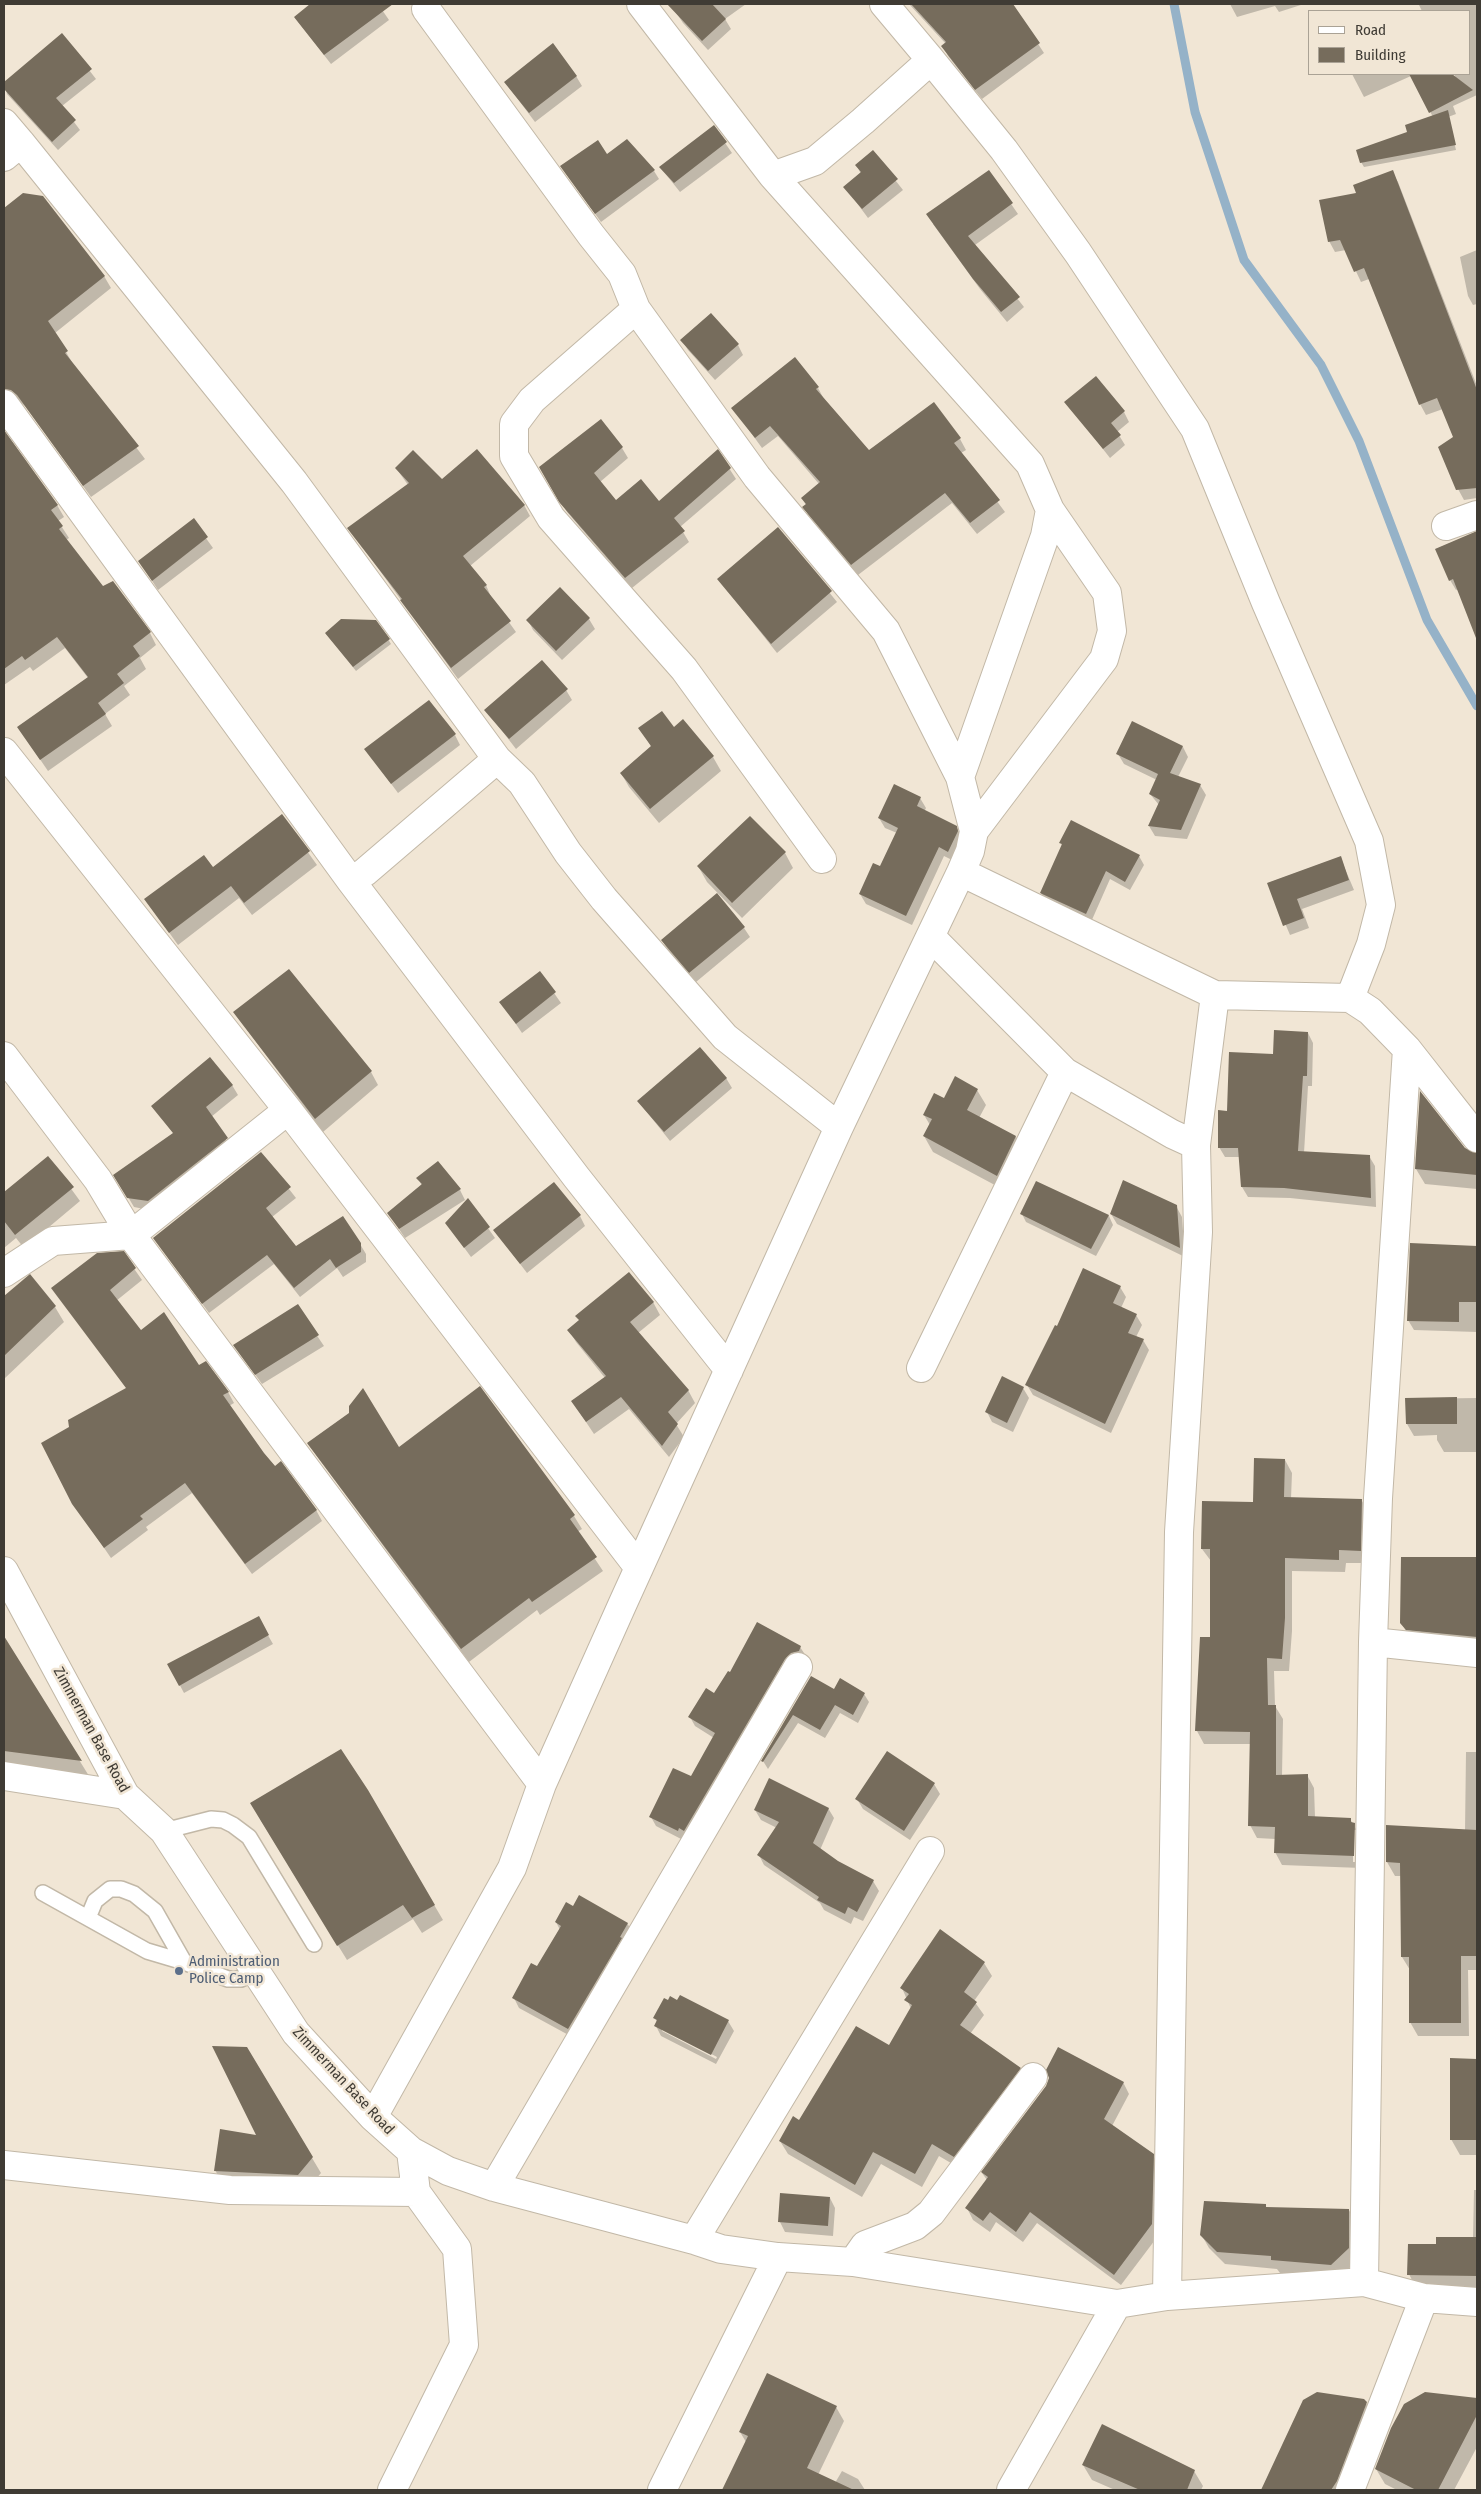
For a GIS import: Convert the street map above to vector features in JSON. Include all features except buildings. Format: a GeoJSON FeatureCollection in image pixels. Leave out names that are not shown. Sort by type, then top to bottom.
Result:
{"type":"FeatureCollection","features":[{"type":"Feature","properties":{"kind":"street"},"geometry":{"type":"LineString","coordinates":[[641,4],[773,176],[1030,464],[1050,510],[1107,593],[1112,631],[1104,659],[974,830]]}},
{"type":"Feature","properties":{"kind":"street"},"geometry":{"type":"LineString","coordinates":[[884,4],[1004,150],[1078,253],[1195,429],[1266,603],[1369,841],[1381,905],[1371,944],[1350,998]]}},
{"type":"Feature","properties":{"kind":"street"},"geometry":{"type":"LineString","coordinates":[[373,2118],[512,1868],[542,1784],[840,1127],[961,872],[970,851],[974,830],[960,777],[886,631],[757,477],[636,309],[622,274],[591,235],[426,9]]}},
{"type":"Feature","properties":{"kind":"street"},"geometry":{"type":"LineString","coordinates":[[773,176],[815,161],[864,122],[931,60]]}},
{"type":"Feature","properties":{"kind":"street"},"geometry":{"type":"LineString","coordinates":[[9,141],[294,482],[497,759],[522,783],[568,853],[604,899],[724,1037],[840,1127]]}},
{"type":"Feature","properties":{"kind":"street"},"geometry":{"type":"LineString","coordinates":[[636,309],[532,400],[514,424],[514,456],[551,518],[684,669],[822,859]]}},
{"type":"Feature","properties":{"kind":"street"},"geometry":{"type":"LineString","coordinates":[[4,404],[351,881],[577,1178],[729,1370]]}},
{"type":"Feature","properties":{"kind":"street"},"geometry":{"type":"LineString","coordinates":[[960,777],[1045,536],[1050,510]]}},
{"type":"Feature","properties":{"kind":"street"},"geometry":{"type":"LineString","coordinates":[[1446,526],[1477,516]]}},
{"type":"Feature","properties":{"kind":"street"},"geometry":{"type":"LineString","coordinates":[[4,752],[288,1110],[639,1568]]}},
{"type":"Feature","properties":{"kind":"street"},"geometry":{"type":"LineString","coordinates":[[351,881],[365,872],[497,759]]}},
{"type":"Feature","properties":{"kind":"street"},"geometry":{"type":"LineString","coordinates":[[961,872],[1215,995],[1350,998],[1370,1011],[1407,1049],[1477,1138]]}},
{"type":"Feature","properties":{"kind":"street"},"geometry":{"type":"LineString","coordinates":[[931,937],[1065,1072],[1172,1134],[1196,1145]]}},
{"type":"Feature","properties":{"kind":"street"},"geometry":{"type":"LineString","coordinates":[[1167,2296],[1179,1532],[1198,1232],[1196,1145],[1215,995]]}},
{"type":"Feature","properties":{"kind":"street"},"geometry":{"type":"LineString","coordinates":[[1364,2282],[1373,1642],[1378,1498],[1407,1049]]}},
{"type":"Feature","properties":{"kind":"street"},"geometry":{"type":"LineString","coordinates":[[4,1056],[98,1180],[131,1235],[542,1784]]}},
{"type":"Feature","properties":{"kind":"street"},"geometry":{"type":"LineString","coordinates":[[921,1368],[1065,1072]]}},
{"type":"Feature","properties":{"kind":"street"},"geometry":{"type":"LineString","coordinates":[[4,1273],[53,1241],[131,1235],[288,1110]]}},
{"type":"Feature","properties":{"kind":"street","name":"Zimmerman Base Road"},"geometry":{"type":"LineString","coordinates":[[4,1571],[125,1795],[164,1831],[296,2033],[373,2118],[411,2151],[448,2171],[494,2187],[694,2240],[721,2249],[778,2257],[853,2262],[1117,2304],[1167,2296],[1364,2282],[1424,2298],[1477,2302]]}},
{"type":"Feature","properties":{"kind":"street"},"geometry":{"type":"LineString","coordinates":[[1373,1642],[1477,1653]]}},
{"type":"Feature","properties":{"kind":"street"},"geometry":{"type":"LineString","coordinates":[[494,2187],[798,1667]]}},
{"type":"Feature","properties":{"kind":"street"},"geometry":{"type":"LineString","coordinates":[[4,1776],[125,1795]]}},
{"type":"Feature","properties":{"kind":"street"},"geometry":{"type":"LineString","coordinates":[[694,2240],[930,1851]]}},
{"type":"Feature","properties":{"kind":"street"},"geometry":{"type":"LineString","coordinates":[[853,2262],[865,2245],[915,2226],[931,2213],[1032,2078]]}},
{"type":"Feature","properties":{"kind":"street"},"geometry":{"type":"LineString","coordinates":[[392,2490],[464,2345],[457,2249],[416,2192],[411,2151]]}},
{"type":"Feature","properties":{"kind":"street"},"geometry":{"type":"LineString","coordinates":[[4,2165],[230,2190],[416,2192]]}},
{"type":"Feature","properties":{"kind":"street"},"geometry":{"type":"LineString","coordinates":[[662,2490],[778,2257]]}},
{"type":"Feature","properties":{"kind":"street"},"geometry":{"type":"LineString","coordinates":[[1350,2490],[1424,2298]]}},
{"type":"Feature","properties":{"kind":"street"},"geometry":{"type":"LineString","coordinates":[[1011,2490],[1117,2304]]}},
{"type":"Feature","properties":{"kind":"lane"},"geometry":{"type":"LineString","coordinates":[[164,1831],[211,1819],[223,1820],[249,1837],[314,1944]]}},
{"type":"Feature","properties":{"kind":"lane"},"geometry":{"type":"LineString","coordinates":[[88,1918],[95,1901],[110,1889],[121,1889],[134,1894],[155,1911],[184,1962]]}},
{"type":"Feature","properties":{"kind":"lane"},"geometry":{"type":"LineString","coordinates":[[42,1893],[118,1937],[147,1951],[184,1962],[228,1979],[241,1979],[256,1972]]}},
{"type":"Feature","properties":{"kind":"waterway"},"geometry":{"type":"LineString","coordinates":[[1174,4],[1195,112],[1244,260],[1321,365],[1359,441],[1427,620],[1477,706]]}},
{"type":"Feature","properties":{"kind":"place","name":"Administration Police Camp"},"geometry":{"type":"Point","coordinates":[179,1971]}}]}
